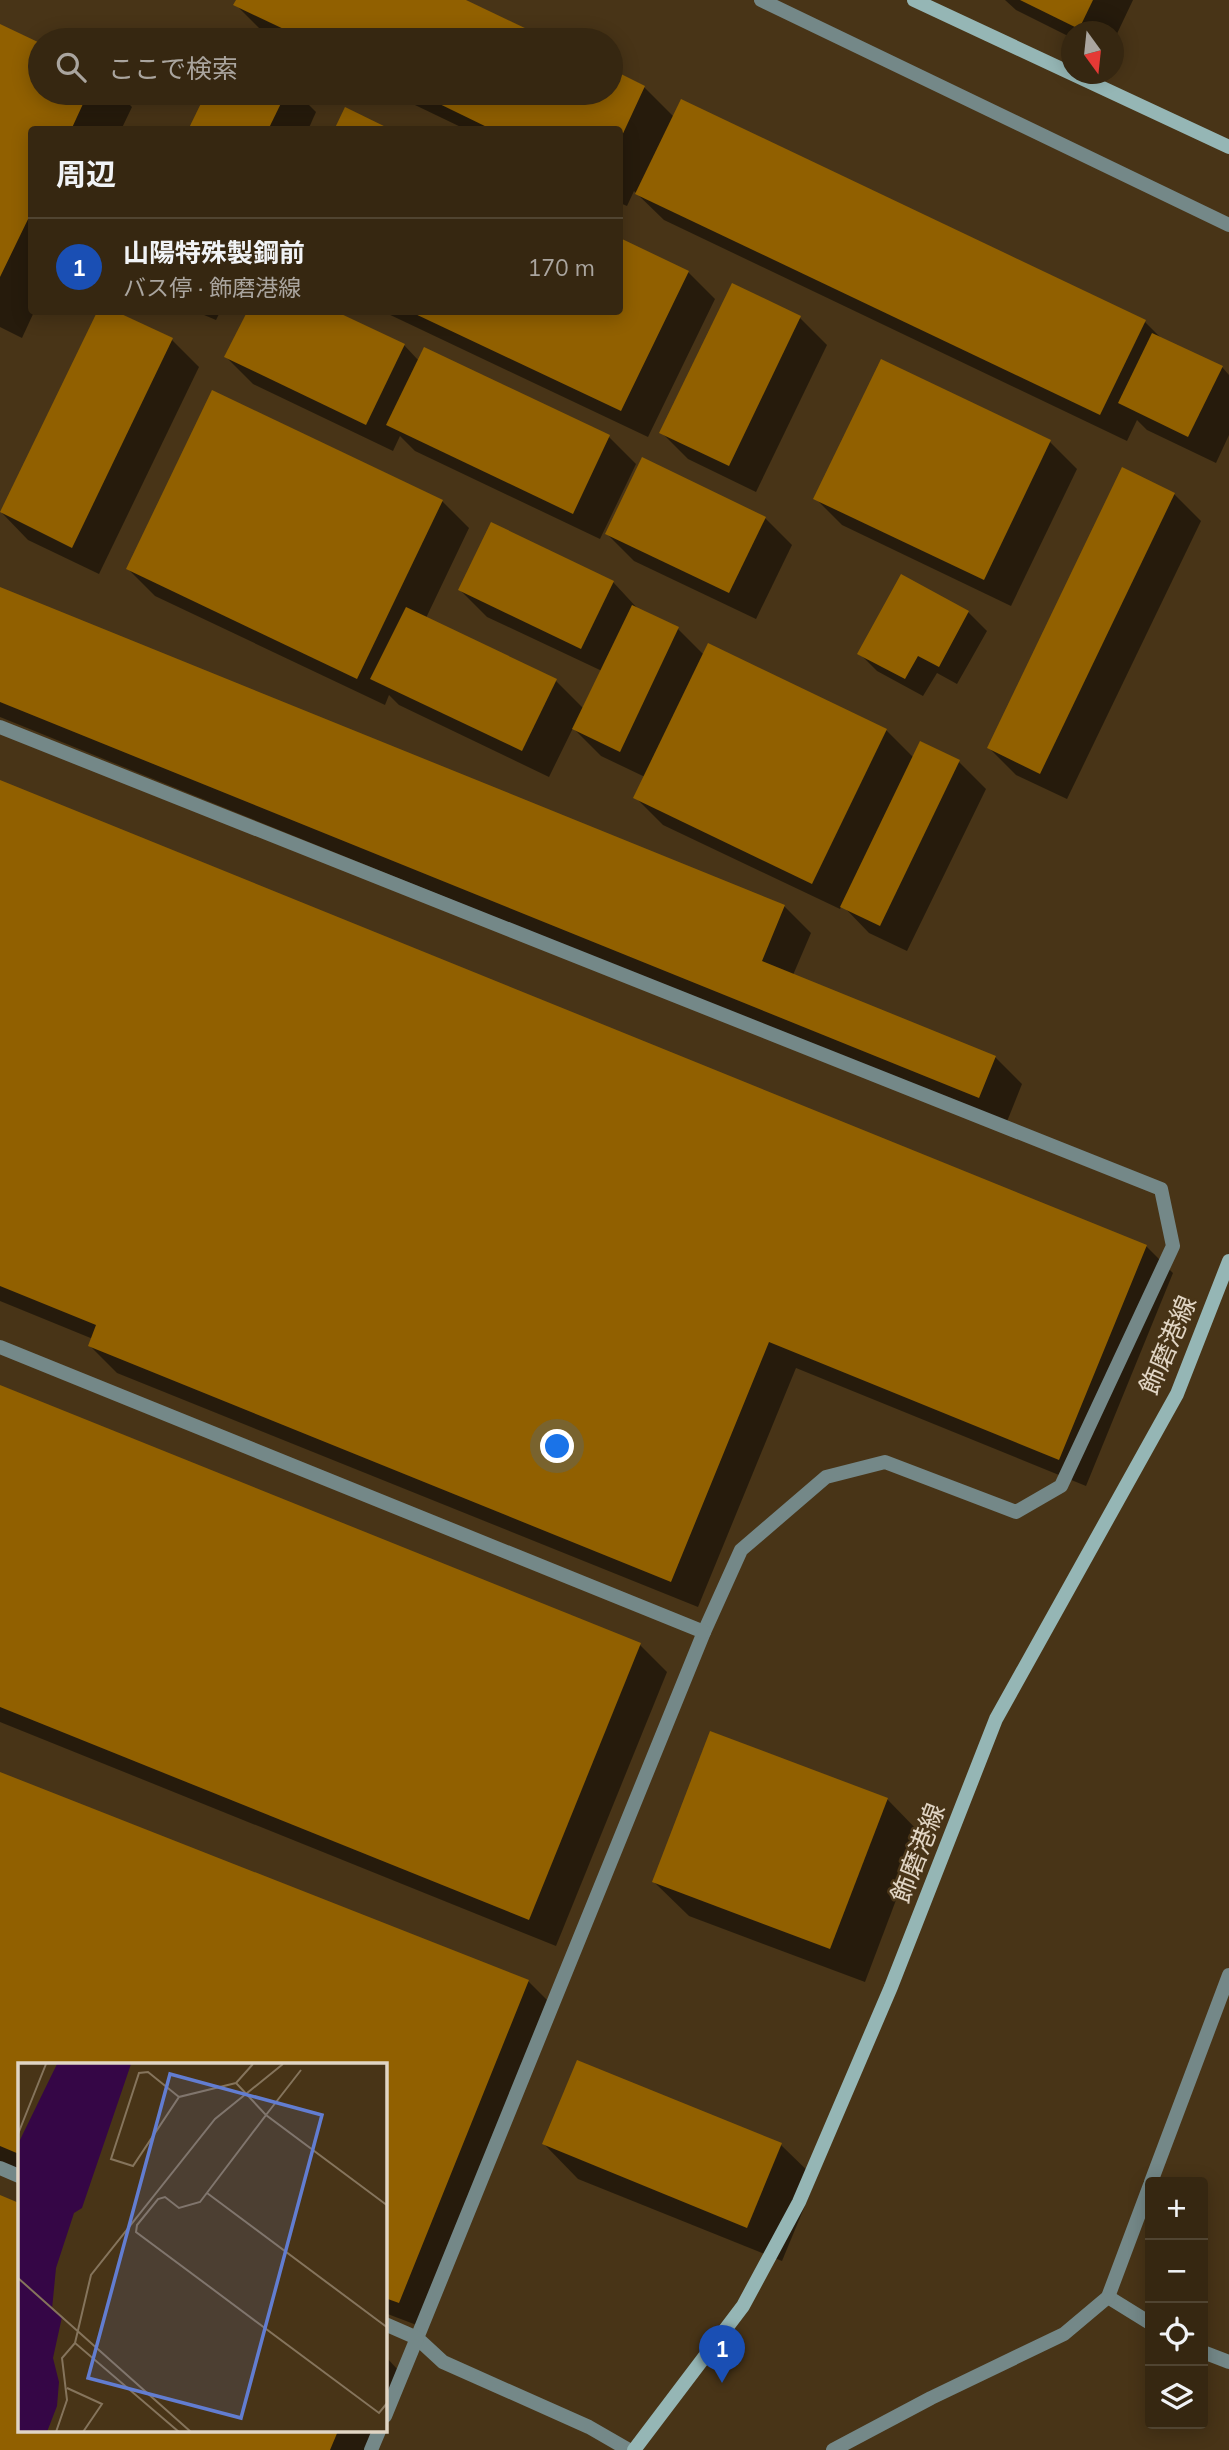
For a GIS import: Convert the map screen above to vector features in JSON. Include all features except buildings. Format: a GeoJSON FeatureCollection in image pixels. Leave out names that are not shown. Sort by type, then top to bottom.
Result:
{"type":"FeatureCollection","features":[{"type":"Feature","properties":{"kind":"main road"},"geometry":{"type":"LineString","coordinates":[[914,0],[1229,147]]}},
{"type":"Feature","properties":{"kind":"main road","name":"飾磨港線"},"geometry":{"type":"LineString","coordinates":[[631,2450],[743,2306],[799,2202],[891,1987],[996,1719],[1177,1394],[1229,1261]]}},
{"type":"Feature","properties":{"kind":"street"},"geometry":{"type":"LineString","coordinates":[[761,0],[1229,225]]}},
{"type":"Feature","properties":{"kind":"street"},"geometry":{"type":"LineString","coordinates":[[0,727],[1161,1189],[1173,1246],[1061,1486],[1016,1512],[885,1462],[826,1477],[741,1550],[704,1632],[387,2411]]}},
{"type":"Feature","properties":{"kind":"street"},"geometry":{"type":"LineString","coordinates":[[0,1347],[704,1632]]}},
{"type":"Feature","properties":{"kind":"street"},"geometry":{"type":"LineString","coordinates":[[1153,2177],[1229,1975]]}},
{"type":"Feature","properties":{"kind":"street"},"geometry":{"type":"LineString","coordinates":[[0,2168],[18,2175]]}},
{"type":"Feature","properties":{"kind":"street"},"geometry":{"type":"LineString","coordinates":[[833,2450],[931,2398],[1064,2334],[1108,2297],[1145,2199]]}},
{"type":"Feature","properties":{"kind":"street"},"geometry":{"type":"LineString","coordinates":[[1108,2297],[1145,2320]]}},
{"type":"Feature","properties":{"kind":"street"},"geometry":{"type":"LineString","coordinates":[[387,2325],[417,2338],[443,2362],[589,2427],[631,2450]]}},
{"type":"Feature","properties":{"kind":"street"},"geometry":{"type":"LineString","coordinates":[[1208,2354],[1229,2362]]}},
{"type":"Feature","properties":{"kind":"street"},"geometry":{"type":"LineString","coordinates":[[371,2450],[379,2432]]}},
{"type":"Feature","properties":{"kind":"place","name":"山陽特殊製鋼前"},"geometry":{"type":"Point","coordinates":[722,2383]}}]}
